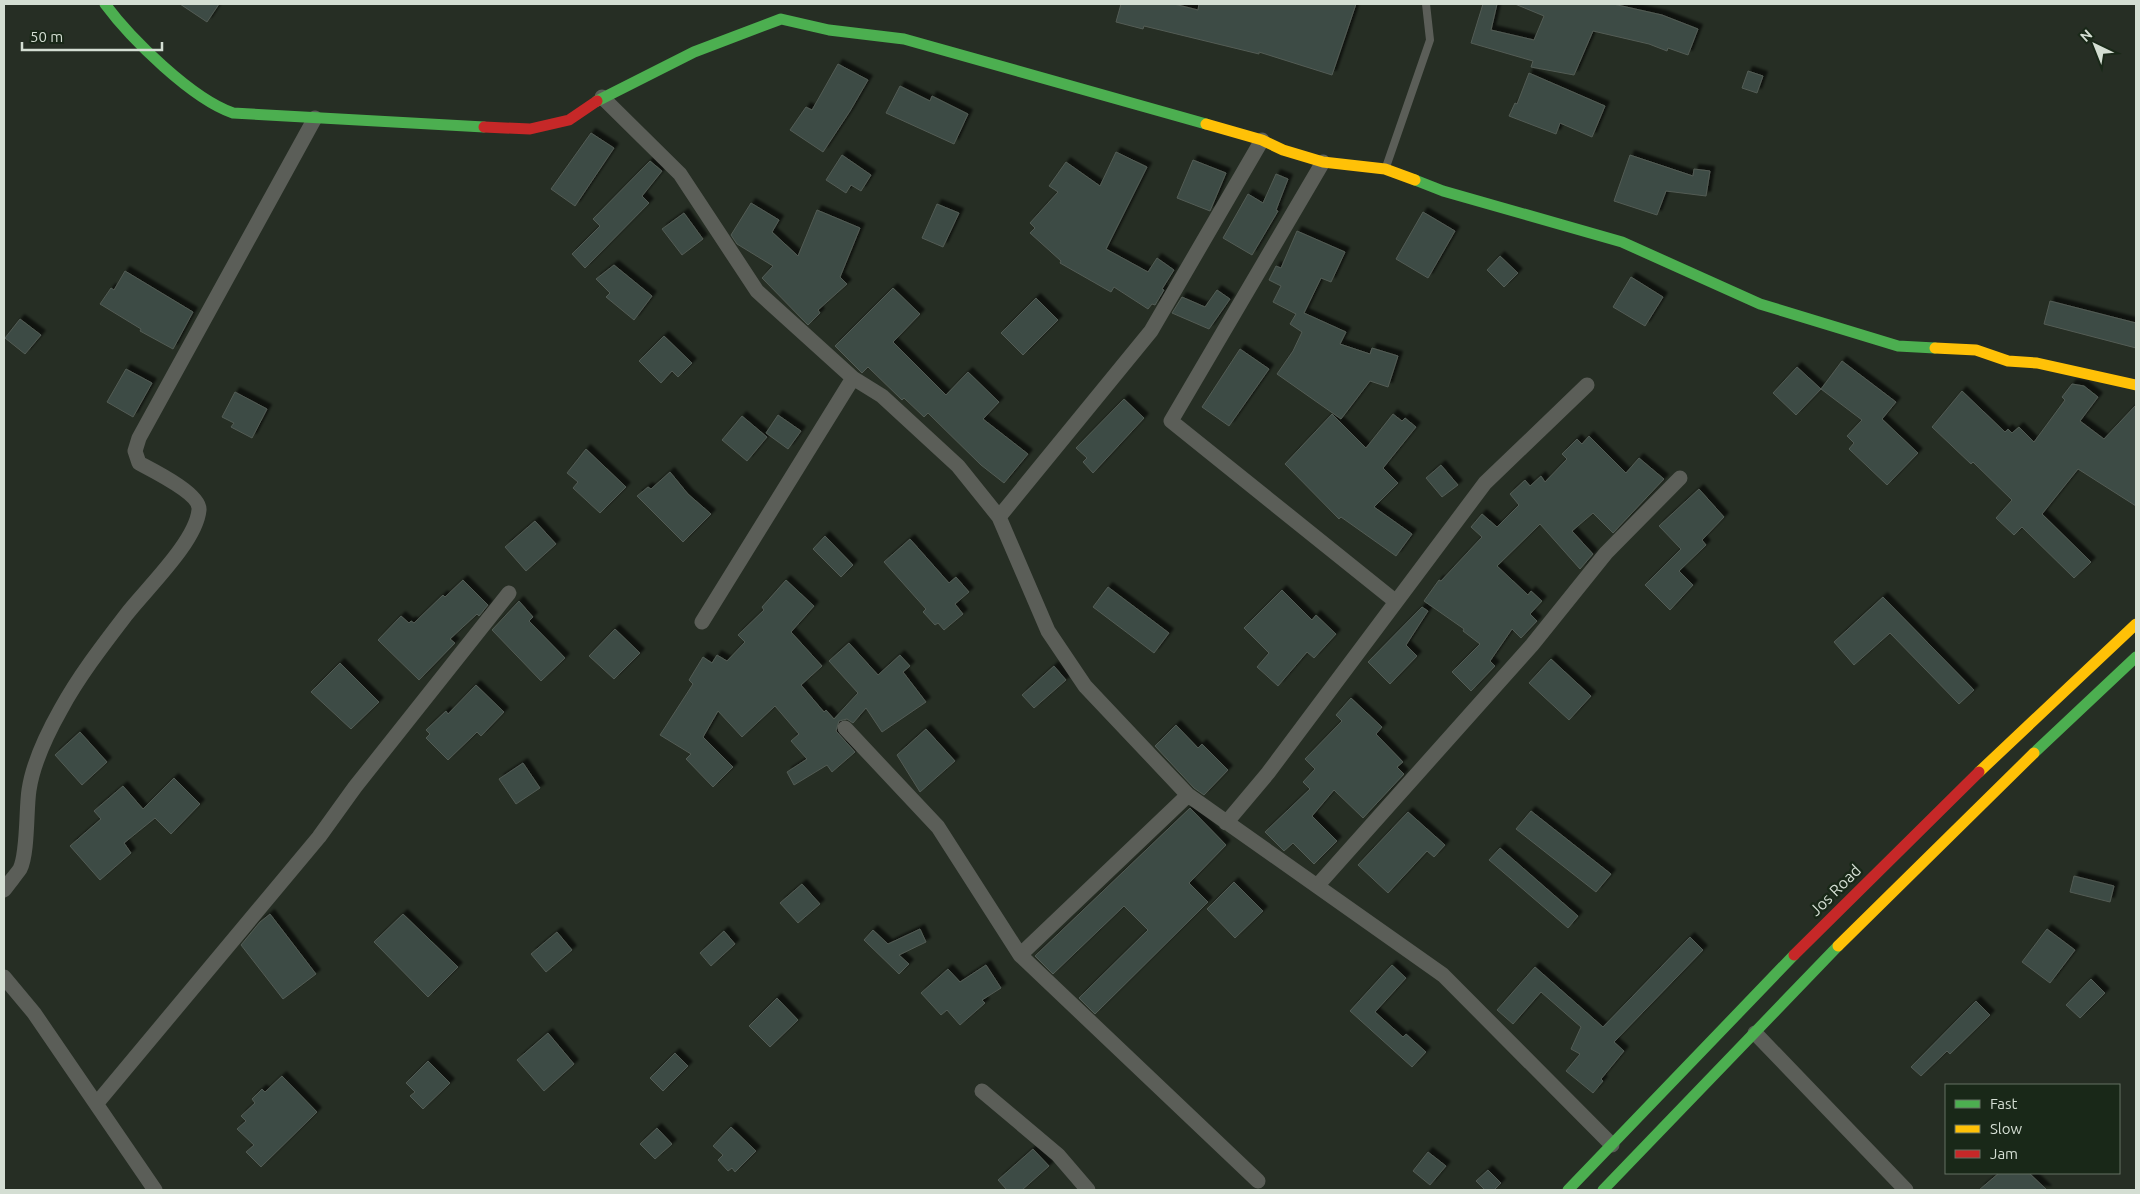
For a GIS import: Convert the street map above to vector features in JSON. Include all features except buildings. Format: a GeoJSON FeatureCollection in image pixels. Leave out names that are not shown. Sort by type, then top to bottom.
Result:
{"type":"FeatureCollection","features":[{"type":"Feature","properties":{"kind":"main road"},"geometry":{"type":"LineString","coordinates":[[105,4],[127,34],[219,108],[233,113],[530,129],[569,120],[602,97],[694,52],[730,40],[781,19],[829,30],[904,39],[1262,140],[1282,150],[1323,162],[1386,169],[1443,190],[1622,242],[1760,304],[1898,346],[1976,350],[2008,361],[2037,364],[2136,385]]}},
{"type":"Feature","properties":{"kind":"main road","name":"Jos Road"},"geometry":{"type":"LineString","coordinates":[[1568,1190],[1838,910],[2034,718],[2136,624]]}},
{"type":"Feature","properties":{"kind":"main road"},"geometry":{"type":"LineString","coordinates":[[1603,1190],[1858,926],[2054,734],[2136,657]]}},
{"type":"Feature","properties":{"kind":"street"},"geometry":{"type":"LineString","coordinates":[[602,97],[680,174],[757,291],[853,378],[882,396],[958,466],[999,517],[1048,631],[1080,678],[1188,795],[1226,824],[1443,975],[1612,1145]]}},
{"type":"Feature","properties":{"kind":"street"},"geometry":{"type":"LineString","coordinates":[[4,890],[20,868],[29,788],[41,752],[61,709],[126,615],[191,535],[197,520],[200,509],[198,501],[139,463],[135,451],[139,438],[315,118]]}},
{"type":"Feature","properties":{"kind":"street"},"geometry":{"type":"LineString","coordinates":[[999,517],[1151,331],[1262,140]]}},
{"type":"Feature","properties":{"kind":"street"},"geometry":{"type":"LineString","coordinates":[[1323,162],[1171,421],[1395,601]]}},
{"type":"Feature","properties":{"kind":"street"},"geometry":{"type":"LineString","coordinates":[[702,622],[853,378]]}},
{"type":"Feature","properties":{"kind":"street"},"geometry":{"type":"LineString","coordinates":[[1226,824],[1268,773],[1485,483],[1587,385]]}},
{"type":"Feature","properties":{"kind":"street"},"geometry":{"type":"LineString","coordinates":[[1316,886],[1532,645],[1606,553],[1680,478]]}},
{"type":"Feature","properties":{"kind":"street"},"geometry":{"type":"LineString","coordinates":[[97,1102],[319,837],[355,787],[509,593]]}},
{"type":"Feature","properties":{"kind":"street"},"geometry":{"type":"LineString","coordinates":[[845,728],[938,827],[1020,954],[1258,1181]]}},
{"type":"Feature","properties":{"kind":"street"},"geometry":{"type":"LineString","coordinates":[[1020,954],[1188,795]]}},
{"type":"Feature","properties":{"kind":"street"},"geometry":{"type":"LineString","coordinates":[[4,977],[34,1013],[156,1190]]}},
{"type":"Feature","properties":{"kind":"street"},"geometry":{"type":"LineString","coordinates":[[1755,1033],[1906,1190]]}},
{"type":"Feature","properties":{"kind":"street"},"geometry":{"type":"LineString","coordinates":[[982,1091],[1058,1155],[1088,1190]]}},
{"type":"Feature","properties":{"kind":"lane"},"geometry":{"type":"LineString","coordinates":[[1386,169],[1430,40],[1426,4]]}},
{"type":"Feature","properties":{"kind":"traffic: fast"},"geometry":{"type":"LineString","coordinates":[[105,4],[130,34],[181,82],[217,106],[233,113],[484,127]]}},
{"type":"Feature","properties":{"kind":"traffic: fast"},"geometry":{"type":"LineString","coordinates":[[597,101],[694,52],[781,19],[829,30],[904,39],[1206,124]]}},
{"type":"Feature","properties":{"kind":"traffic: fast"},"geometry":{"type":"LineString","coordinates":[[1415,180],[1443,191],[1622,242],[1760,304],[1898,346],[1935,348]]}},
{"type":"Feature","properties":{"kind":"traffic: fast"},"geometry":{"type":"LineString","coordinates":[[2034,753],[2136,657]]}},
{"type":"Feature","properties":{"kind":"traffic: fast"},"geometry":{"type":"LineString","coordinates":[[1603,1190],[1838,946]]}},
{"type":"Feature","properties":{"kind":"traffic: fast"},"geometry":{"type":"LineString","coordinates":[[1568,1190],[1794,955]]}},
{"type":"Feature","properties":{"kind":"traffic: slow"},"geometry":{"type":"LineString","coordinates":[[1206,124],[1262,140],[1283,150],[1323,162],[1385,169],[1415,180]]}},
{"type":"Feature","properties":{"kind":"traffic: slow"},"geometry":{"type":"LineString","coordinates":[[1935,348],[1976,350],[2008,361],[2037,363],[2136,385]]}},
{"type":"Feature","properties":{"kind":"traffic: slow"},"geometry":{"type":"LineString","coordinates":[[1979,772],[2136,624]]}},
{"type":"Feature","properties":{"kind":"traffic: slow"},"geometry":{"type":"LineString","coordinates":[[1838,946],[2034,753]]}},
{"type":"Feature","properties":{"kind":"traffic: jam"},"geometry":{"type":"LineString","coordinates":[[484,127],[530,129],[569,120],[597,101]]}},
{"type":"Feature","properties":{"kind":"traffic: jam"},"geometry":{"type":"LineString","coordinates":[[1794,955],[1979,772]]}}]}
